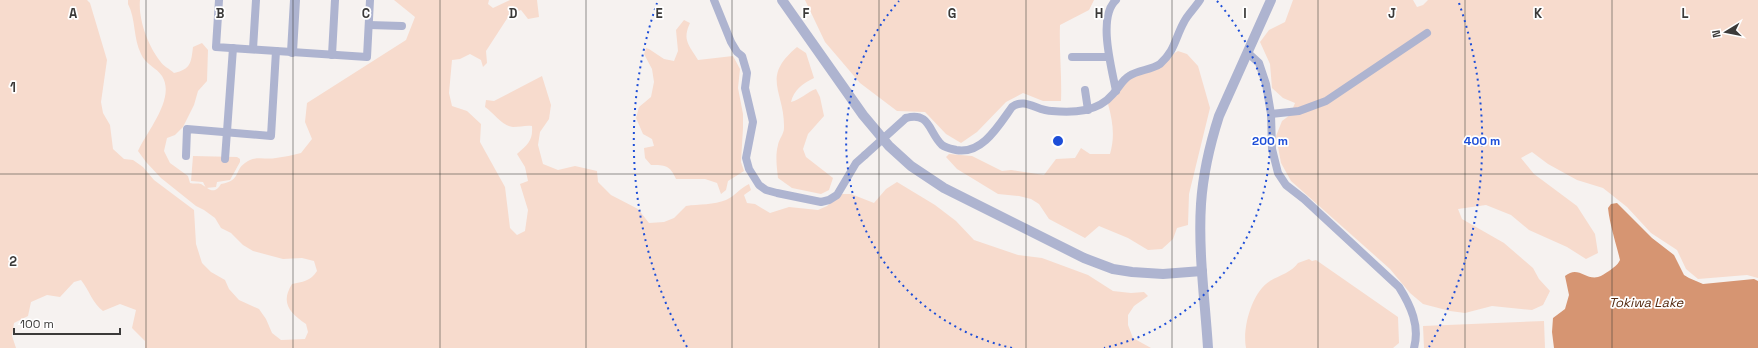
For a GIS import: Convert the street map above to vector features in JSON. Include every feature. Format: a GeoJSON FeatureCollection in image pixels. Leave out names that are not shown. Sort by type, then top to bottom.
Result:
{"type":"FeatureCollection","features":[{"type":"Feature","properties":{"kind":"street"},"geometry":{"type":"LineString","coordinates":[[219,0],[216,47],[367,57],[370,0]]}},
{"type":"Feature","properties":{"kind":"street"},"geometry":{"type":"LineString","coordinates":[[253,49],[256,0]]}},
{"type":"Feature","properties":{"kind":"street"},"geometry":{"type":"LineString","coordinates":[[292,52],[295,0]]}},
{"type":"Feature","properties":{"kind":"street"},"geometry":{"type":"LineString","coordinates":[[332,55],[335,0]]}},
{"type":"Feature","properties":{"kind":"street"},"geometry":{"type":"LineString","coordinates":[[714,0],[731,42],[737,52],[742,56],[747,73],[745,88],[753,122],[746,150],[748,169],[759,185],[777,193],[821,202],[829,200],[837,195],[856,163],[906,118],[913,116],[921,118],[931,126],[943,145],[951,150],[962,151],[971,150],[980,145],[1012,107],[1018,103],[1026,103],[1040,110],[1051,112],[1088,110],[1102,105],[1128,76],[1159,64],[1172,51],[1183,22],[1200,0]]}},
{"type":"Feature","properties":{"kind":"street"},"geometry":{"type":"LineString","coordinates":[[782,0],[863,115],[889,146],[911,166],[944,188],[1084,258],[1113,269],[1163,274],[1202,271]]}},
{"type":"Feature","properties":{"kind":"street"},"geometry":{"type":"LineString","coordinates":[[1116,0],[1111,4],[1108,13],[1106,45],[1116,91]]}},
{"type":"Feature","properties":{"kind":"street"},"geometry":{"type":"LineString","coordinates":[[1208,348],[1200,226],[1201,202],[1212,136],[1219,116],[1272,0]]}},
{"type":"Feature","properties":{"kind":"street"},"geometry":{"type":"LineString","coordinates":[[369,25],[402,26]]}},
{"type":"Feature","properties":{"kind":"street"},"geometry":{"type":"LineString","coordinates":[[1271,114],[1299,111],[1326,101],[1427,33]]}},
{"type":"Feature","properties":{"kind":"street"},"geometry":{"type":"LineString","coordinates":[[225,158],[233,48]]}},
{"type":"Feature","properties":{"kind":"street"},"geometry":{"type":"LineString","coordinates":[[186,156],[187,129],[271,136],[276,51]]}},
{"type":"Feature","properties":{"kind":"street"},"geometry":{"type":"LineString","coordinates":[[1248,53],[1259,63],[1266,84],[1271,114],[1272,149],[1278,173],[1286,185],[1304,199],[1399,287],[1408,303],[1415,321],[1416,340],[1414,348]]}},
{"type":"Feature","properties":{"kind":"street"},"geometry":{"type":"LineString","coordinates":[[1072,57],[1108,57]]}},
{"type":"Feature","properties":{"kind":"street"},"geometry":{"type":"LineString","coordinates":[[1085,90],[1088,110]]}},
{"type":"Feature","properties":{"kind":"shaded area"},"geometry":{"type":"Polygon","coordinates":[[[0,0],[87,0],[90,3],[107,60],[101,102],[103,113],[110,125],[113,149],[124,159],[133,160],[143,167],[154,180],[194,210],[196,244],[202,263],[211,272],[225,280],[229,289],[239,300],[259,309],[266,319],[272,333],[281,340],[305,339],[308,332],[306,324],[295,316],[288,307],[287,297],[288,291],[292,284],[306,280],[315,274],[317,271],[314,261],[302,258],[283,259],[253,251],[243,245],[231,233],[221,228],[215,218],[196,206],[161,178],[138,151],[159,114],[163,104],[165,85],[160,73],[145,61],[138,48],[128,0],[140,0],[142,24],[148,40],[161,63],[174,73],[184,70],[187,67],[191,61],[193,47],[202,43],[208,50],[207,81],[198,91],[194,105],[183,127],[175,135],[167,138],[164,151],[170,163],[188,176],[190,183],[201,184],[211,190],[216,190],[221,184],[232,180],[243,164],[248,161],[258,158],[285,157],[301,153],[312,139],[305,122],[307,103],[406,40],[415,17],[394,0],[489,0],[488,4],[493,8],[510,0],[537,0],[539,17],[528,19],[521,10],[510,14],[486,51],[487,63],[483,67],[481,60],[470,54],[460,59],[452,60],[449,93],[452,106],[467,111],[481,124],[480,142],[505,187],[510,228],[517,235],[525,231],[528,210],[520,184],[528,181],[525,167],[517,154],[531,139],[532,126],[513,127],[505,124],[485,107],[486,100],[494,101],[542,76],[551,105],[549,119],[540,132],[538,145],[543,164],[558,170],[575,166],[597,171],[598,182],[611,195],[638,209],[649,223],[664,222],[674,218],[686,206],[721,202],[749,184],[751,190],[744,195],[747,203],[755,204],[770,213],[789,207],[818,210],[827,206],[841,194],[851,194],[874,203],[886,189],[897,182],[935,205],[956,221],[974,240],[1018,255],[1042,258],[1088,275],[1113,291],[1131,293],[1144,292],[1148,296],[1134,306],[1128,315],[1128,325],[1133,338],[1151,348],[145,348],[145,341],[132,328],[136,310],[120,304],[103,311],[96,305],[81,280],[74,282],[60,297],[47,295],[31,302],[28,316],[14,323],[12,336],[16,348],[0,348],[0,0]]]}},
{"type":"Feature","properties":{"kind":"shaded area"},"geometry":{"type":"Polygon","coordinates":[[[805,0],[1094,0],[1089,10],[1060,25],[1061,101],[1043,101],[1023,93],[1006,102],[977,132],[961,143],[946,134],[925,112],[897,111],[860,83],[825,42],[805,0]]]}},
{"type":"Feature","properties":{"kind":"shaded area"},"geometry":{"type":"Polygon","coordinates":[[[1293,0],[1413,0],[1417,7],[1423,5],[1428,0],[1758,0],[1758,278],[1747,275],[1698,279],[1686,269],[1677,250],[1651,233],[1627,207],[1603,188],[1577,180],[1548,164],[1532,152],[1521,158],[1534,174],[1577,206],[1595,234],[1598,253],[1586,259],[1567,247],[1529,230],[1511,215],[1486,205],[1458,209],[1462,219],[1504,243],[1533,268],[1539,279],[1550,291],[1543,305],[1532,310],[1492,306],[1465,313],[1423,304],[1410,293],[1390,269],[1291,181],[1281,163],[1276,136],[1282,121],[1290,115],[1295,103],[1283,98],[1272,88],[1270,64],[1260,42],[1269,30],[1285,22],[1293,0]]]}},
{"type":"Feature","properties":{"kind":"shaded area"},"geometry":{"type":"Polygon","coordinates":[[[684,20],[690,23],[687,38],[689,46],[698,60],[733,56],[740,69],[738,88],[743,114],[741,162],[744,171],[728,181],[726,190],[721,194],[717,183],[705,179],[676,179],[669,168],[660,165],[651,165],[645,158],[644,148],[654,146],[652,139],[643,134],[636,118],[639,107],[651,97],[654,82],[652,69],[644,54],[646,48],[664,59],[674,61],[678,51],[676,30],[684,20]]]}},
{"type":"Feature","properties":{"kind":"shaded area"},"geometry":{"type":"Polygon","coordinates":[[[797,47],[806,53],[814,78],[799,88],[794,94],[791,102],[816,89],[820,97],[824,116],[808,134],[803,149],[806,157],[833,178],[829,190],[821,194],[792,188],[778,178],[776,162],[777,149],[784,128],[777,85],[777,76],[786,58],[797,47]]]}},
{"type":"Feature","properties":{"kind":"shaded area"},"geometry":{"type":"Polygon","coordinates":[[[1178,51],[1187,54],[1198,66],[1210,108],[1189,194],[1188,225],[1177,228],[1173,239],[1162,249],[1148,250],[1128,238],[1099,226],[1085,238],[1049,219],[1039,204],[1031,199],[998,194],[957,169],[946,157],[949,154],[972,156],[1002,171],[1011,170],[1044,175],[1056,159],[1075,158],[1081,148],[1090,154],[1110,154],[1113,129],[1108,104],[1127,79],[1140,74],[1178,51]]]}},
{"type":"Feature","properties":{"kind":"shaded area"},"geometry":{"type":"Polygon","coordinates":[[[193,156],[237,157],[240,159],[240,162],[230,180],[217,182],[216,187],[206,188],[203,182],[191,181],[193,156]]]}},
{"type":"Feature","properties":{"kind":"shaded area"},"geometry":{"type":"Polygon","coordinates":[[[1309,259],[1312,261],[1316,260],[1398,317],[1399,343],[1393,348],[1246,348],[1245,340],[1247,321],[1253,302],[1258,293],[1270,281],[1289,271],[1298,263],[1309,259]]]}},
{"type":"Feature","properties":{"kind":"shaded area"},"geometry":{"type":"Polygon","coordinates":[[[1544,321],[1545,348],[1424,348],[1423,326],[1544,321]]]}},
{"type":"Feature","properties":{"kind":"water","name":"Tokiwa Lake"},"geometry":{"type":"Polygon","coordinates":[[[1617,203],[1652,238],[1674,255],[1684,275],[1689,278],[1703,284],[1754,279],[1758,281],[1758,348],[1554,348],[1552,332],[1553,318],[1565,309],[1569,295],[1565,276],[1570,273],[1578,272],[1589,277],[1598,277],[1609,271],[1618,264],[1620,260],[1608,208],[1611,204],[1617,203]]]}}]}
